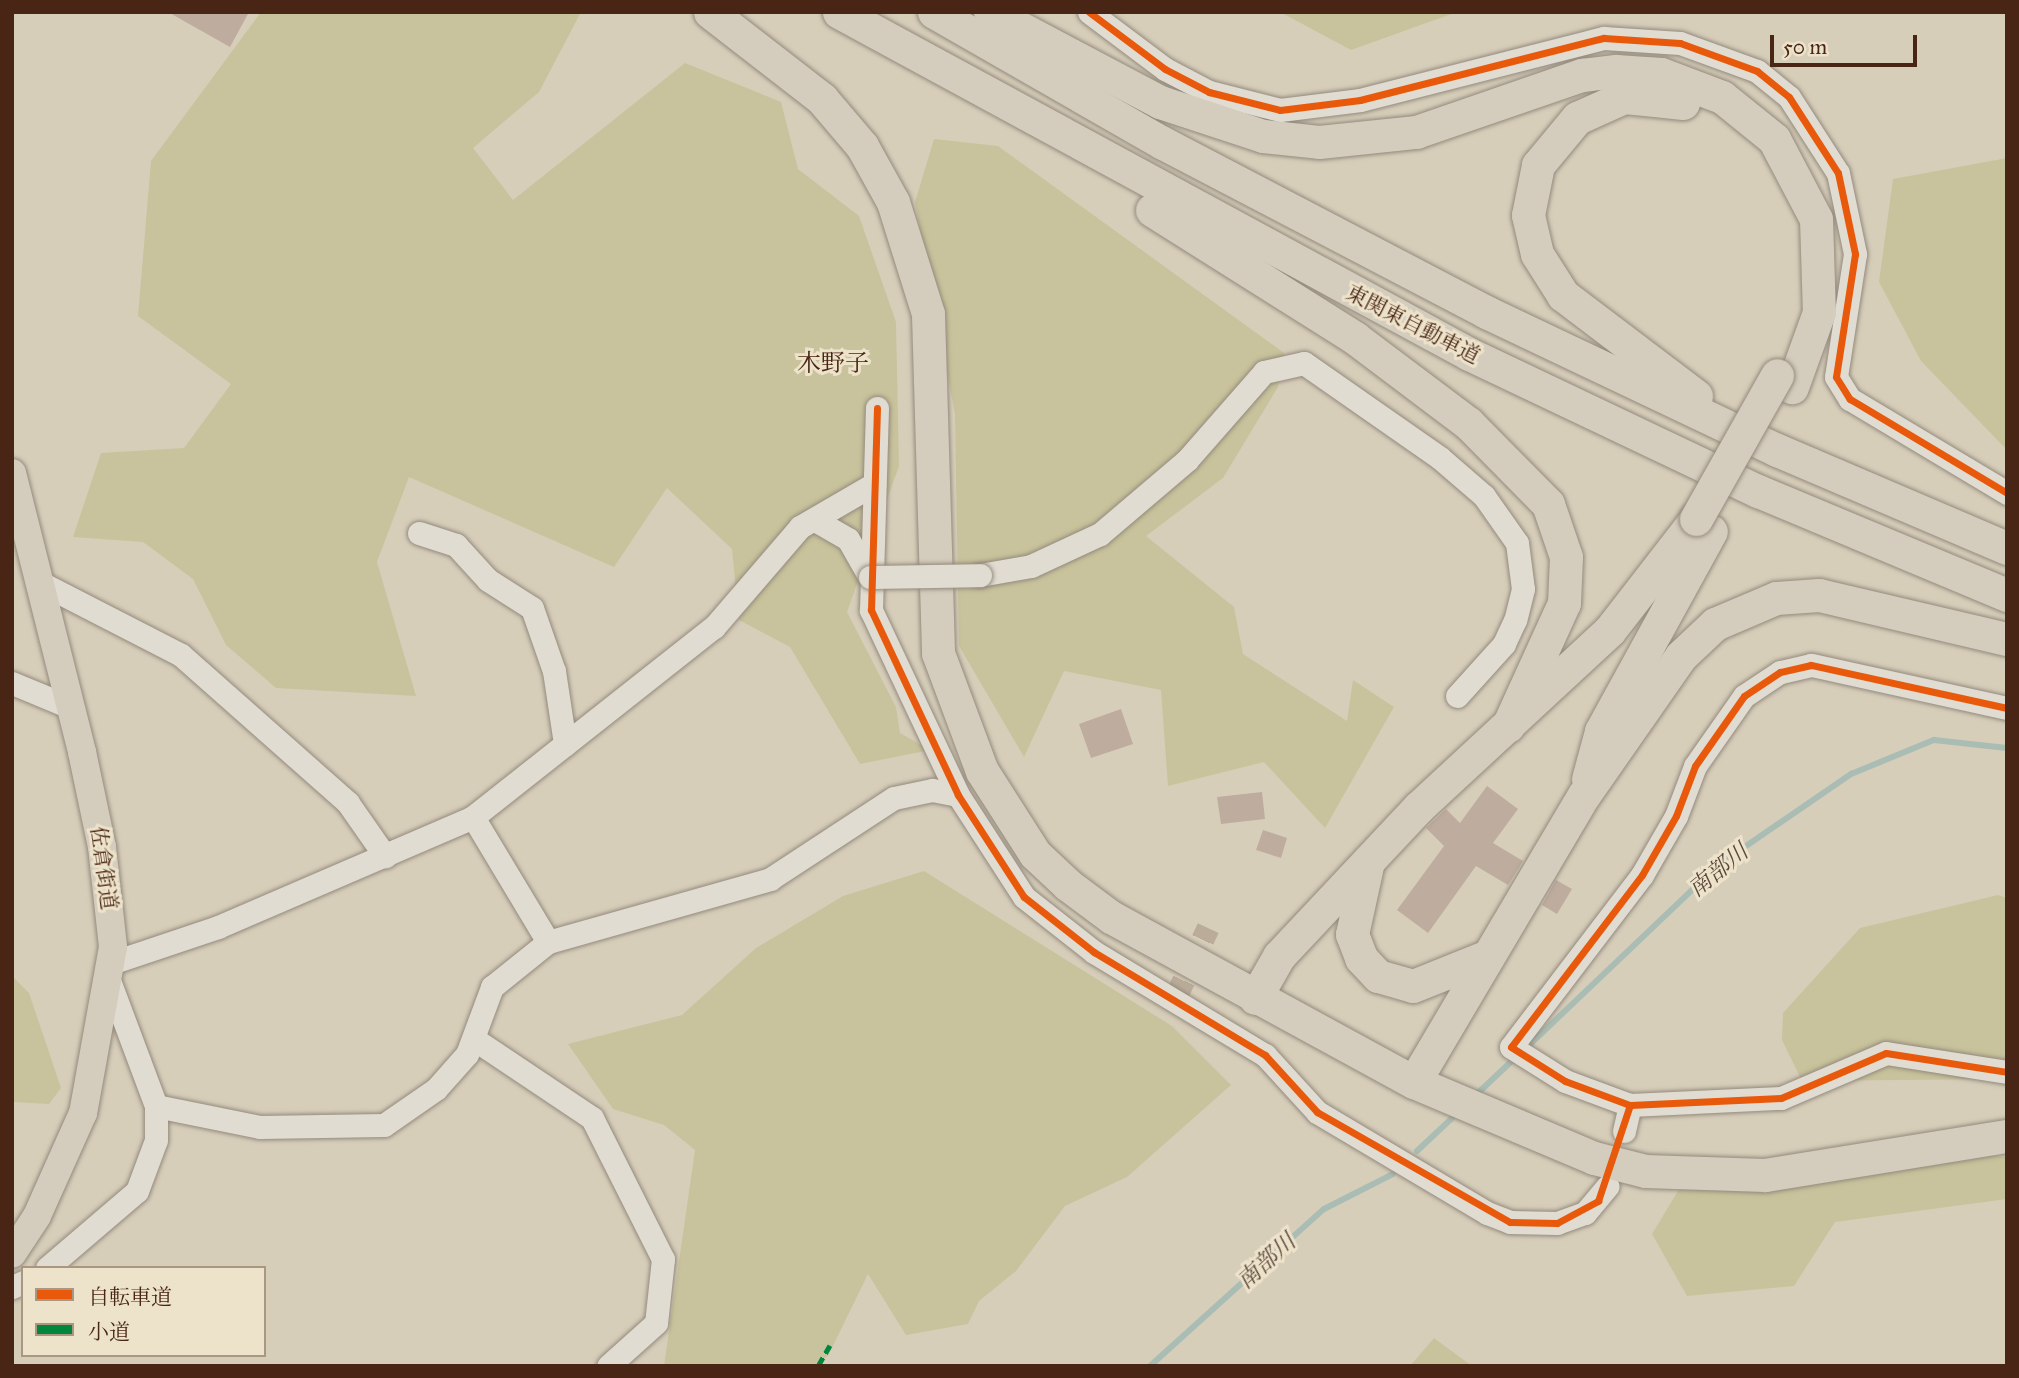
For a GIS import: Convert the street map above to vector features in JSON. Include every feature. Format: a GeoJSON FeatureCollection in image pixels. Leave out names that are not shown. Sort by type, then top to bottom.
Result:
{"type":"FeatureCollection","features":[{"type":"Feature","properties":{"kind":"highway"},"geometry":{"type":"LineString","coordinates":[[710,12],[822,99],[862,146],[893,202],[916,263],[932,380],[938,653],[963,732],[988,781],[1035,854],[1068,885],[1111,917],[1255,998],[1414,1082],[1594,1158],[1698,1176],[1765,1175],[2007,1136]]}},
{"type":"Feature","properties":{"kind":"highway"},"geometry":{"type":"LineString","coordinates":[[831,12],[1355,338],[1468,423],[1530,481],[1559,530],[1566,590],[1555,630],[1508,726]]}},
{"type":"Feature","properties":{"kind":"highway","name":"東関東自動車道"},"geometry":{"type":"LineString","coordinates":[[839,12],[1469,354],[1758,491],[2007,595]]}},
{"type":"Feature","properties":{"kind":"highway","name":"東関東自動車道"},"geometry":{"type":"LineString","coordinates":[[934,12],[1175,149],[1486,312],[1906,506],[2007,548]]}},
{"type":"Feature","properties":{"kind":"highway"},"geometry":{"type":"LineString","coordinates":[[990,12],[1160,102],[1263,136],[1319,142],[1416,132],[1582,75],[1616,72],[1661,74],[1722,97],[1774,139],[1816,219],[1819,312],[1785,381],[1704,525],[1601,731],[1584,795]]}},
{"type":"Feature","properties":{"kind":"highway"},"geometry":{"type":"LineString","coordinates":[[1785,381],[1796,313],[1800,248],[1790,206],[1757,148],[1700,109],[1658,96],[1609,102],[1563,129],[1538,165],[1528,215],[1537,254],[1563,295],[1709,405],[1906,506]]}},
{"type":"Feature","properties":{"kind":"highway"},"geometry":{"type":"LineString","coordinates":[[1255,998],[1279,956],[1369,860],[1610,630],[1704,525]]}},
{"type":"Feature","properties":{"kind":"highway"},"geometry":{"type":"LineString","coordinates":[[1414,1082],[1584,795],[1681,656],[1715,624],[1759,603],[1797,595],[1840,598],[2007,639]]}},
{"type":"Feature","properties":{"kind":"highway"},"geometry":{"type":"LineString","coordinates":[[1369,860],[1352,934],[1360,958],[1378,976],[1413,986],[1488,956]]}},
{"type":"Feature","properties":{"kind":"main road","name":"佐倉街道"},"geometry":{"type":"LineString","coordinates":[[12,473],[72,708],[102,847],[110,972],[83,1113],[37,1216],[12,1254]]}},
{"type":"Feature","properties":{"kind":"street"},"geometry":{"type":"LineString","coordinates":[[1089,12],[1187,81],[1280,110],[1360,100],[1604,38],[1680,43],[1757,71],[1789,97],[1838,173],[1855,254],[1836,377],[1850,399],[2007,493]]}},
{"type":"Feature","properties":{"kind":"street"},"geometry":{"type":"LineString","coordinates":[[870,577],[980,575],[1031,566],[1100,534],[1187,460],[1264,372],[1304,363],[1440,458],[1484,496],[1517,543],[1523,589],[1515,620],[1489,663],[1457,696]]}},
{"type":"Feature","properties":{"kind":"street"},"geometry":{"type":"LineString","coordinates":[[877,408],[870,577],[872,610],[958,794],[1005,874],[1051,921],[1265,1055],[1317,1112],[1510,1222],[1572,1217],[1598,1201],[1608,1186]]}},
{"type":"Feature","properties":{"kind":"street"},"geometry":{"type":"LineString","coordinates":[[49,1266],[137,1191],[156,1140],[156,1105],[110,972],[473,817],[714,628],[788,538],[874,484]]}},
{"type":"Feature","properties":{"kind":"street"},"geometry":{"type":"LineString","coordinates":[[815,520],[848,538],[870,577]]}},
{"type":"Feature","properties":{"kind":"street"},"geometry":{"type":"LineString","coordinates":[[419,533],[456,545],[488,580],[532,608],[554,671],[565,744]]}},
{"type":"Feature","properties":{"kind":"street"},"geometry":{"type":"LineString","coordinates":[[41,583],[181,655],[348,803],[384,856]]}},
{"type":"Feature","properties":{"kind":"street"},"geometry":{"type":"LineString","coordinates":[[2007,708],[1811,665],[1780,671],[1745,696],[1695,766],[1676,816],[1642,876],[1588,953],[1513,1036],[1516,1055],[1630,1105],[1781,1098],[1886,1053],[2007,1072]]}},
{"type":"Feature","properties":{"kind":"street"},"geometry":{"type":"LineString","coordinates":[[12,682],[72,708]]}},
{"type":"Feature","properties":{"kind":"street"},"geometry":{"type":"LineString","coordinates":[[156,1105],[260,1126],[384,1125],[436,1089],[474,1039],[492,988],[548,942],[770,879],[894,798],[932,790],[958,794]]}},
{"type":"Feature","properties":{"kind":"street"},"geometry":{"type":"LineString","coordinates":[[473,817],[548,942]]}},
{"type":"Feature","properties":{"kind":"street"},"geometry":{"type":"LineString","coordinates":[[474,1039],[592,1118],[663,1259],[656,1323],[608,1366]]}},
{"type":"Feature","properties":{"kind":"street"},"geometry":{"type":"LineString","coordinates":[[1623,1132],[1630,1105]]}},
{"type":"Feature","properties":{"kind":"shaded area"},"geometry":{"type":"Polygon","coordinates":[[[261,12],[581,12],[539,92],[473,148],[513,200],[685,63],[781,102],[798,169],[859,216],[896,322],[899,466],[847,612],[896,707],[900,733],[930,750],[860,764],[790,647],[739,620],[732,549],[667,488],[614,567],[409,477],[377,562],[416,696],[276,688],[226,645],[193,579],[143,542],[73,537],[101,453],[184,448],[231,384],[138,316],[151,161],[261,12]]]}},
{"type":"Feature","properties":{"kind":"shaded area"},"geometry":{"type":"Polygon","coordinates":[[[1280,12],[1457,12],[1351,50],[1280,12]]]}},
{"type":"Feature","properties":{"kind":"shaded area"},"geometry":{"type":"Polygon","coordinates":[[[934,139],[998,146],[1284,353],[1278,387],[1223,478],[1146,536],[1234,607],[1243,654],[1347,721],[1353,680],[1394,707],[1325,828],[1264,762],[1168,786],[1161,690],[1064,671],[1024,757],[959,646],[955,414],[915,202],[934,139]]]}},
{"type":"Feature","properties":{"kind":"shaded area"},"geometry":{"type":"Polygon","coordinates":[[[2007,158],[2007,450],[1921,361],[1879,282],[1893,179],[2007,158]]]}},
{"type":"Feature","properties":{"kind":"shaded area"},"geometry":{"type":"Polygon","coordinates":[[[924,871],[1172,1026],[1231,1085],[1127,1177],[1065,1206],[1016,1271],[979,1301],[968,1324],[906,1335],[868,1274],[828,1356],[812,1366],[664,1366],[695,1150],[664,1125],[613,1109],[568,1044],[682,1015],[756,948],[843,896],[924,871]]]}},
{"type":"Feature","properties":{"kind":"shaded area"},"geometry":{"type":"Polygon","coordinates":[[[1998,895],[2007,898],[2007,1079],[1802,1081],[1782,1040],[1783,1013],[1860,928],[1998,895]]]}},
{"type":"Feature","properties":{"kind":"shaded area"},"geometry":{"type":"Polygon","coordinates":[[[12,976],[29,993],[61,1088],[49,1104],[12,1102],[12,976]]]}},
{"type":"Feature","properties":{"kind":"shaded area"},"geometry":{"type":"Polygon","coordinates":[[[1981,1155],[2007,1157],[2007,1199],[1835,1222],[1794,1286],[1687,1296],[1652,1234],[1681,1186],[1981,1155]]]}},
{"type":"Feature","properties":{"kind":"shaded area"},"geometry":{"type":"Polygon","coordinates":[[[1434,1338],[1472,1366],[1410,1366],[1434,1338]]]}},
{"type":"Feature","properties":{"kind":"building"},"geometry":{"type":"Polygon","coordinates":[[[168,12],[249,12],[230,47],[168,12]]]}},
{"type":"Feature","properties":{"kind":"building"},"geometry":{"type":"Polygon","coordinates":[[[1121,709],[1133,744],[1091,758],[1079,724],[1121,709]]]}},
{"type":"Feature","properties":{"kind":"building"},"geometry":{"type":"Polygon","coordinates":[[[1487,786],[1518,809],[1493,843],[1523,861],[1508,885],[1476,866],[1428,933],[1397,910],[1444,846],[1426,828],[1446,809],[1460,823],[1487,786]]]}},
{"type":"Feature","properties":{"kind":"building"},"geometry":{"type":"Polygon","coordinates":[[[1262,792],[1265,819],[1221,824],[1217,797],[1262,792]]]}},
{"type":"Feature","properties":{"kind":"building"},"geometry":{"type":"Polygon","coordinates":[[[1263,830],[1287,838],[1281,858],[1256,850],[1263,830]]]}},
{"type":"Feature","properties":{"kind":"building"},"geometry":{"type":"Polygon","coordinates":[[[1556,880],[1572,889],[1557,914],[1542,905],[1556,880]]]}},
{"type":"Feature","properties":{"kind":"waterway","name":"南部川"},"geometry":{"type":"LineString","coordinates":[[1524,1050],[1717,866],[1851,774],[1934,740],[2007,748]]}},
{"type":"Feature","properties":{"kind":"waterway","name":"南部川"},"geometry":{"type":"LineString","coordinates":[[1479,1092],[1516,1057]]}},
{"type":"Feature","properties":{"kind":"waterway","name":"南部川"},"geometry":{"type":"LineString","coordinates":[[1417,1151],[1452,1118]]}},
{"type":"Feature","properties":{"kind":"waterway","name":"南部川"},"geometry":{"type":"LineString","coordinates":[[1150,1366],[1324,1209],[1393,1174]]}},
{"type":"Feature","properties":{"kind":"tunnel"},"geometry":{"type":"LineString","coordinates":[[1174,1001],[1208,928]]}},
{"type":"Feature","properties":{"kind":"marked path"},"geometry":{"type":"LineString","coordinates":[[818,1366],[830,1345]]}},
{"type":"Feature","properties":{"kind":"cycle path"},"geometry":{"type":"LineString","coordinates":[[1089,12],[1165,69],[1209,92],[1280,110],[1360,100],[1604,38],[1680,43],[1757,71],[1789,97],[1838,173],[1855,254],[1836,377],[1850,399],[2007,493]]}},
{"type":"Feature","properties":{"kind":"cycle path"},"geometry":{"type":"LineString","coordinates":[[877,408],[871,610],[958,795],[1024,897],[1094,952],[1265,1055],[1317,1112],[1510,1222],[1557,1223],[1598,1201],[1630,1105]]}},
{"type":"Feature","properties":{"kind":"cycle path"},"geometry":{"type":"LineString","coordinates":[[2007,708],[1811,665],[1780,672],[1744,696],[1695,766],[1676,816],[1642,875],[1511,1047],[1565,1081],[1630,1105],[1781,1098],[1886,1053],[2007,1072]]}},
{"type":"Feature","properties":{"kind":"district","name":"木野子"},"geometry":{"type":"Point","coordinates":[833,364]}}]}
